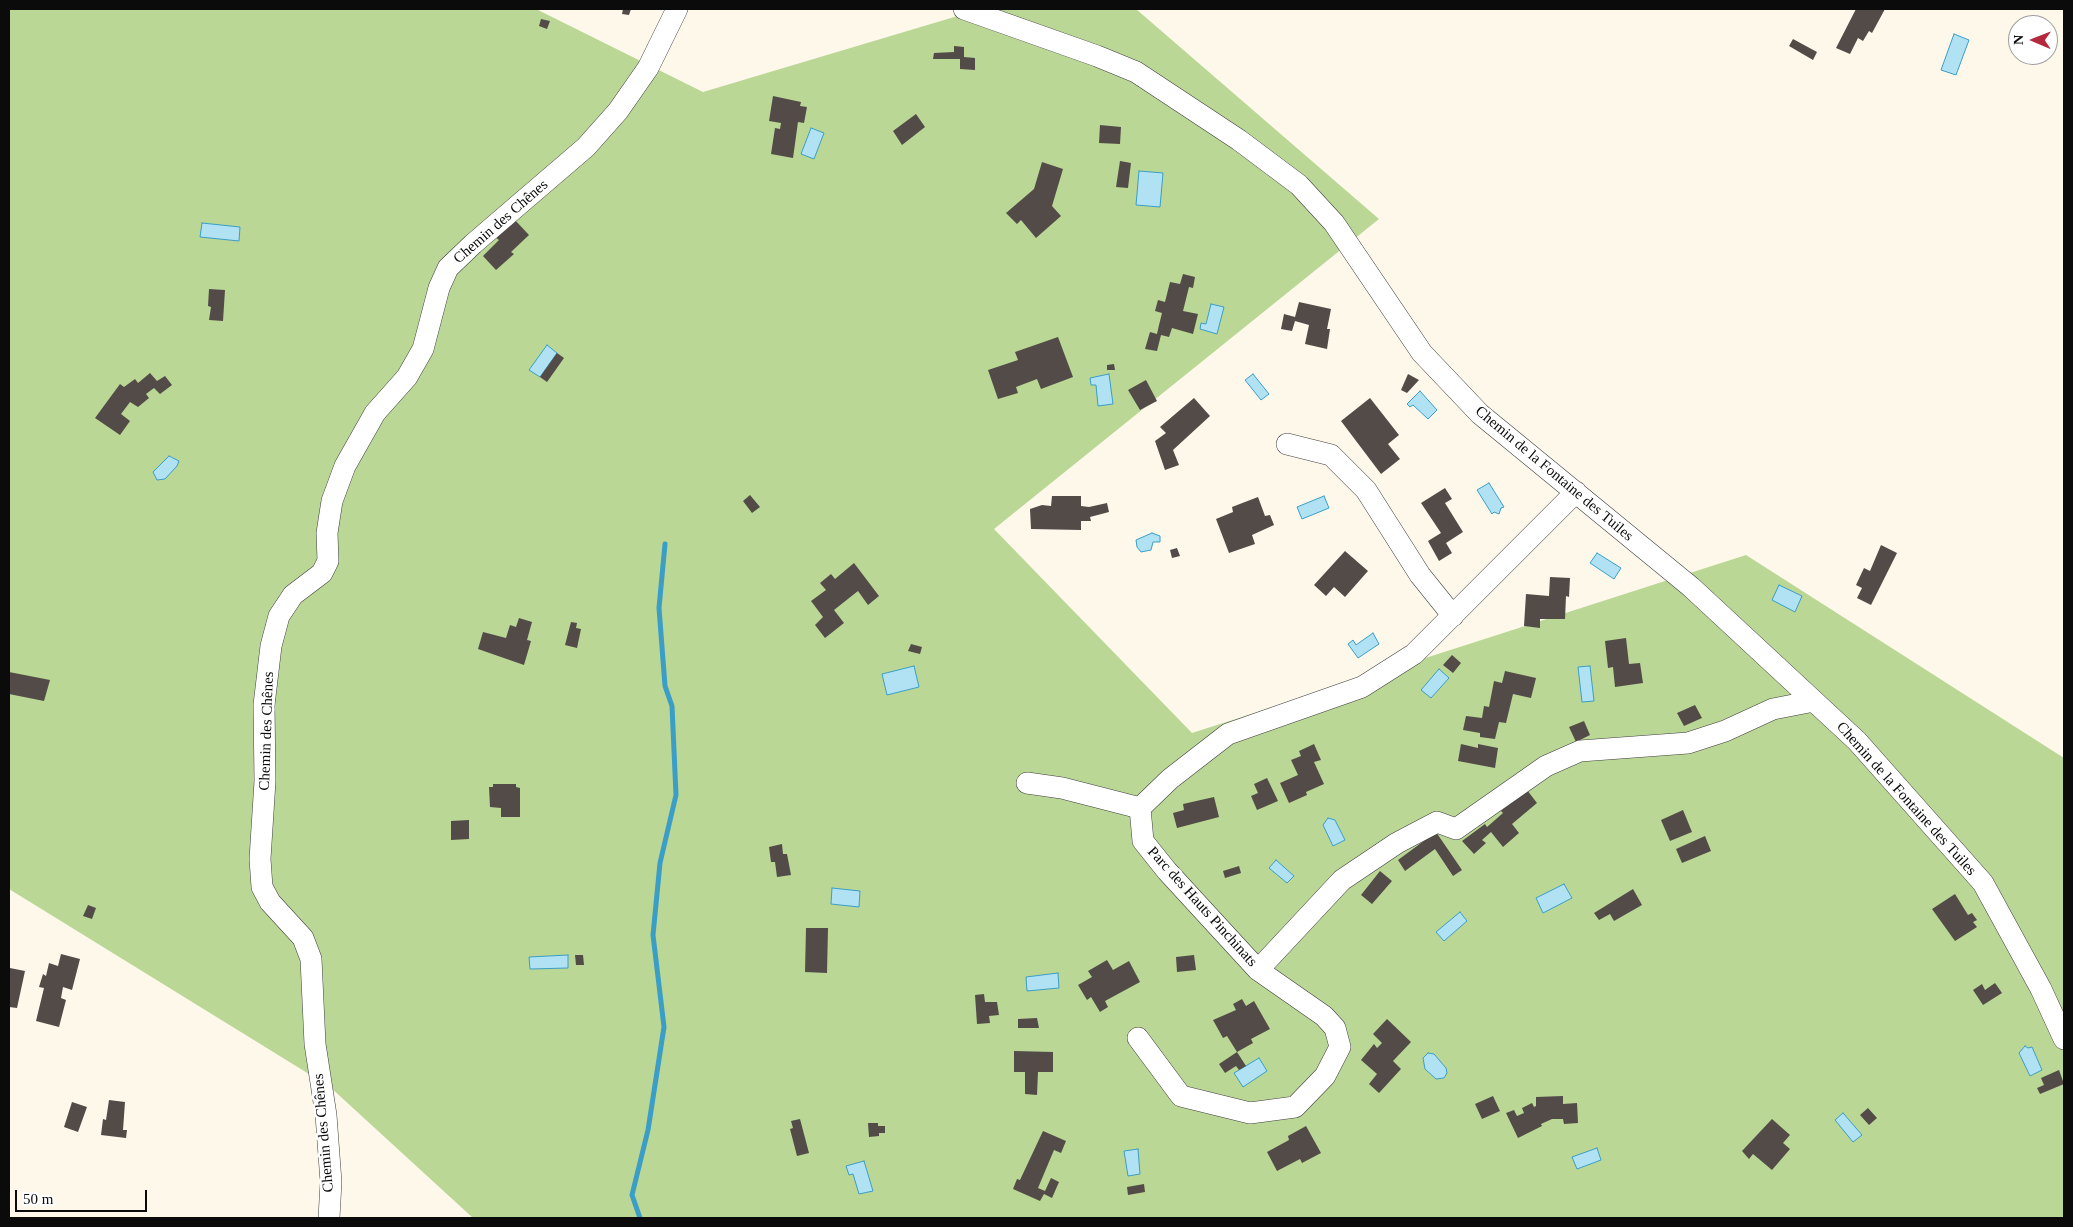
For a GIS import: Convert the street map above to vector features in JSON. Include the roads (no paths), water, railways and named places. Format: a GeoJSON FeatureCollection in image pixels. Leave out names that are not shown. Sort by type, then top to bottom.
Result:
{"type":"FeatureCollection","features":[{"type":"Feature","properties":{"kind":"street","name":"Chemin des Chênes"},"geometry":{"type":"LineString","coordinates":[[329,1218],[331,1182],[326,1115],[316,1044],[311,959],[303,938],[270,902],[262,887],[260,859],[265,781],[264,705],[273,638],[279,616],[293,595],[322,573],[328,561],[327,533],[332,501],[345,466],[375,413],[407,377],[423,349],[439,288],[448,268],[473,244],[586,147],[618,111],[648,68],[677,9]]}},
{"type":"Feature","properties":{"kind":"street","name":"Chemin de la Fontaine des Tuiles"},"geometry":{"type":"LineString","coordinates":[[964,9],[1097,56],[1136,72],[1239,140],[1299,185],[1334,222],[1422,353],[1480,414],[1691,587],[1857,741],[1983,884],[2041,988],[2064,1039]]}},
{"type":"Feature","properties":{"kind":"street"},"geometry":{"type":"LineString","coordinates":[[1287,444],[1331,455],[1366,490],[1420,575],[1453,616]]}},
{"type":"Feature","properties":{"kind":"street"},"geometry":{"type":"LineString","coordinates":[[1026,783],[1062,788],[1140,808],[1170,779],[1228,734],[1362,687],[1414,654],[1576,492]]}},
{"type":"Feature","properties":{"kind":"street"},"geometry":{"type":"LineString","coordinates":[[1258,970],[1342,880],[1397,843],[1437,822],[1456,829],[1546,766],[1580,752],[1688,743],[1725,731],[1773,709],[1814,701]]}},
{"type":"Feature","properties":{"kind":"street","name":"Parc des Hauts Pinchinats"},"geometry":{"type":"LineString","coordinates":[[1138,1038],[1181,1096],[1250,1113],[1295,1107],[1325,1076],[1340,1047],[1335,1028],[1324,1016],[1258,970],[1167,871],[1143,841],[1140,808]]}},
{"type":"Feature","properties":{"kind":"water"},"geometry":{"type":"Polygon","coordinates":[[[1954,34],[1969,40],[1956,75],[1941,70],[1954,34]]]}},
{"type":"Feature","properties":{"kind":"water"},"geometry":{"type":"Polygon","coordinates":[[[811,128],[824,133],[814,159],[801,154],[811,128]]]}},
{"type":"Feature","properties":{"kind":"water"},"geometry":{"type":"Polygon","coordinates":[[[1139,171],[1163,173],[1160,207],[1136,205],[1139,171]]]}},
{"type":"Feature","properties":{"kind":"water"},"geometry":{"type":"Polygon","coordinates":[[[202,223],[240,227],[239,241],[200,237],[202,223]]]}},
{"type":"Feature","properties":{"kind":"water"},"geometry":{"type":"Polygon","coordinates":[[[1211,304],[1224,307],[1217,334],[1200,329],[1201,323],[1206,324],[1211,304]]]}},
{"type":"Feature","properties":{"kind":"water"},"geometry":{"type":"Polygon","coordinates":[[[547,345],[557,353],[540,377],[529,370],[547,345]]]}},
{"type":"Feature","properties":{"kind":"water"},"geometry":{"type":"Polygon","coordinates":[[[1109,374],[1113,404],[1098,406],[1096,385],[1091,385],[1090,378],[1109,374]]]}},
{"type":"Feature","properties":{"kind":"water"},"geometry":{"type":"Polygon","coordinates":[[[1253,374],[1269,394],[1261,400],[1245,380],[1253,374]]]}},
{"type":"Feature","properties":{"kind":"water"},"geometry":{"type":"Polygon","coordinates":[[[1420,391],[1437,410],[1428,419],[1413,405],[1410,407],[1407,404],[1420,391]]]}},
{"type":"Feature","properties":{"kind":"water"},"geometry":{"type":"Polygon","coordinates":[[[169,456],[179,461],[177,466],[165,479],[157,480],[153,472],[169,456]]]}},
{"type":"Feature","properties":{"kind":"water"},"geometry":{"type":"Polygon","coordinates":[[[1489,483],[1504,507],[1501,508],[1499,514],[1494,512],[1492,514],[1477,490],[1489,483]]]}},
{"type":"Feature","properties":{"kind":"water"},"geometry":{"type":"Polygon","coordinates":[[[1324,496],[1329,508],[1302,519],[1297,507],[1324,496]]]}},
{"type":"Feature","properties":{"kind":"water"},"geometry":{"type":"Polygon","coordinates":[[[1152,533],[1160,536],[1160,542],[1153,542],[1151,550],[1141,552],[1137,547],[1136,540],[1152,533]]]}},
{"type":"Feature","properties":{"kind":"water"},"geometry":{"type":"Polygon","coordinates":[[[1597,553],[1621,568],[1614,579],[1590,563],[1597,553]]]}},
{"type":"Feature","properties":{"kind":"water"},"geometry":{"type":"Polygon","coordinates":[[[1779,585],[1802,596],[1795,612],[1772,600],[1779,585]]]}},
{"type":"Feature","properties":{"kind":"water"},"geometry":{"type":"Polygon","coordinates":[[[1373,633],[1379,644],[1358,658],[1348,644],[1353,640],[1356,645],[1373,633]]]}},
{"type":"Feature","properties":{"kind":"water"},"geometry":{"type":"Polygon","coordinates":[[[914,666],[919,687],[887,695],[882,674],[914,666]]]}},
{"type":"Feature","properties":{"kind":"water"},"geometry":{"type":"Polygon","coordinates":[[[1590,666],[1594,701],[1582,702],[1578,667],[1590,666]]]}},
{"type":"Feature","properties":{"kind":"water"},"geometry":{"type":"Polygon","coordinates":[[[1439,669],[1449,678],[1431,698],[1421,690],[1439,669]]]}},
{"type":"Feature","properties":{"kind":"water"},"geometry":{"type":"Polygon","coordinates":[[[1328,818],[1335,820],[1345,840],[1333,846],[1323,825],[1328,818]]]}},
{"type":"Feature","properties":{"kind":"water"},"geometry":{"type":"Polygon","coordinates":[[[1276,860],[1294,876],[1287,883],[1269,868],[1276,860]]]}},
{"type":"Feature","properties":{"kind":"water"},"geometry":{"type":"Polygon","coordinates":[[[1564,884],[1572,898],[1543,913],[1536,898],[1564,884]]]}},
{"type":"Feature","properties":{"kind":"water"},"geometry":{"type":"Polygon","coordinates":[[[832,888],[860,891],[859,907],[831,904],[832,888]]]}},
{"type":"Feature","properties":{"kind":"water"},"geometry":{"type":"Polygon","coordinates":[[[1460,912],[1467,921],[1444,941],[1436,932],[1460,912]]]}},
{"type":"Feature","properties":{"kind":"water"},"geometry":{"type":"Polygon","coordinates":[[[568,955],[568,968],[530,969],[529,957],[568,955]]]}},
{"type":"Feature","properties":{"kind":"water"},"geometry":{"type":"Polygon","coordinates":[[[1058,973],[1059,988],[1027,991],[1026,977],[1058,973]]]}},
{"type":"Feature","properties":{"kind":"water"},"geometry":{"type":"Polygon","coordinates":[[[2025,1046],[2028,1048],[2032,1047],[2042,1070],[2030,1076],[2019,1053],[2025,1046]]]}},
{"type":"Feature","properties":{"kind":"water"},"geometry":{"type":"Polygon","coordinates":[[[1428,1053],[1434,1054],[1446,1068],[1447,1073],[1444,1078],[1436,1079],[1425,1069],[1423,1058],[1428,1053]]]}},
{"type":"Feature","properties":{"kind":"water"},"geometry":{"type":"Polygon","coordinates":[[[1259,1058],[1267,1071],[1243,1087],[1234,1073],[1259,1058]]]}},
{"type":"Feature","properties":{"kind":"water"},"geometry":{"type":"Polygon","coordinates":[[[1843,1113],[1862,1135],[1853,1142],[1835,1120],[1843,1113]]]}},
{"type":"Feature","properties":{"kind":"water"},"geometry":{"type":"Polygon","coordinates":[[[1597,1148],[1601,1160],[1577,1169],[1572,1157],[1597,1148]]]}},
{"type":"Feature","properties":{"kind":"water"},"geometry":{"type":"Polygon","coordinates":[[[1138,1149],[1140,1174],[1128,1176],[1124,1151],[1138,1149]]]}},
{"type":"Feature","properties":{"kind":"water"},"geometry":{"type":"Polygon","coordinates":[[[864,1161],[873,1191],[859,1194],[853,1174],[849,1175],[846,1166],[864,1161]]]}},
{"type":"Feature","properties":{"kind":"waterway"},"geometry":{"type":"LineString","coordinates":[[640,1218],[632,1195],[648,1130],[664,1027],[653,935],[660,863],[676,795],[672,706],[665,686],[659,608],[665,544]]}}]}
